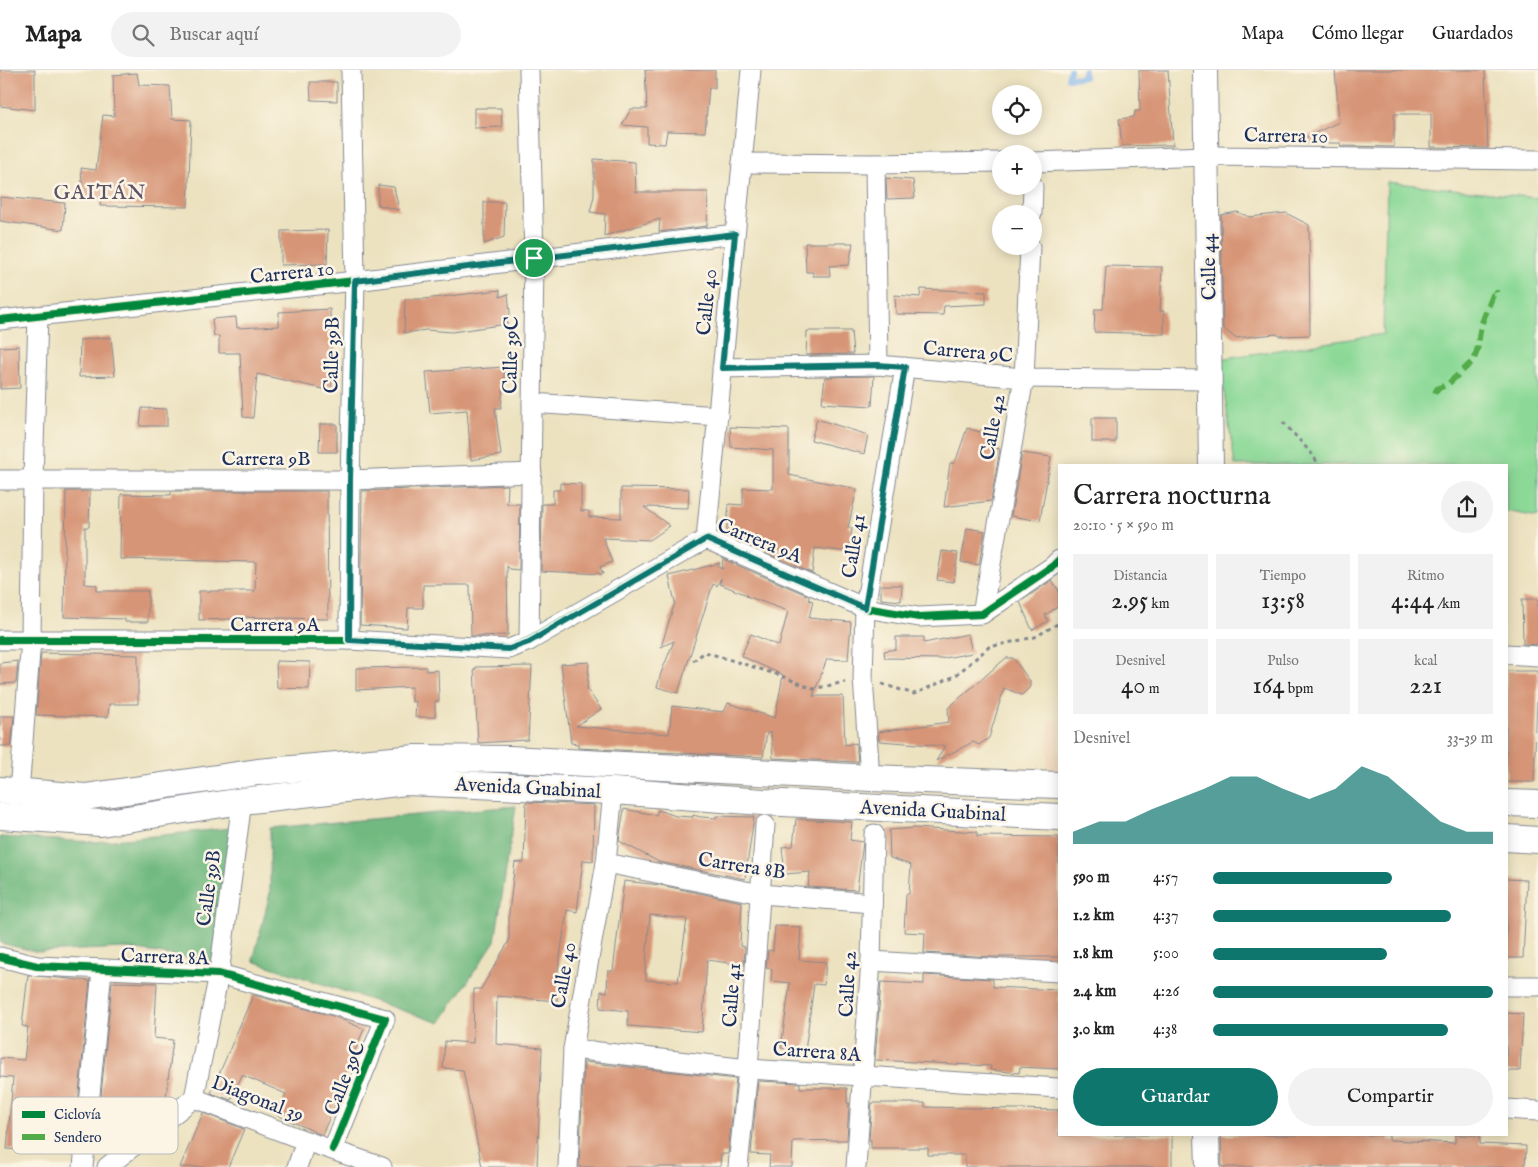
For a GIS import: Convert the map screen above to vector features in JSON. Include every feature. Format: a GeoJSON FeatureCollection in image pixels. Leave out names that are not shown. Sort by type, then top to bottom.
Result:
{"type":"FeatureCollection","features":[{"type":"Feature","properties":{"kind":"main road","name":"Avenida Guabinal"},"geometry":{"type":"LineString","coordinates":[[9,791],[85,797],[258,772],[416,758],[510,759],[871,778],[1058,785]]}},
{"type":"Feature","properties":{"kind":"main road","name":"Avenida Guabinal"},"geometry":{"type":"LineString","coordinates":[[0,816],[101,823],[242,801],[406,782],[613,791],[764,802],[1058,817]]}},
{"type":"Feature","properties":{"kind":"main road"},"geometry":{"type":"LineString","coordinates":[[1508,803],[1538,804]]}},
{"type":"Feature","properties":{"kind":"main road"},"geometry":{"type":"LineString","coordinates":[[1508,838],[1538,840]]}},
{"type":"Feature","properties":{"kind":"street","name":"Calle 39B"},"geometry":{"type":"LineString","coordinates":[[349,640],[350,480],[355,281],[351,70]]}},
{"type":"Feature","properties":{"kind":"street","name":"Calle 39C"},"geometry":{"type":"LineString","coordinates":[[529,70],[534,258],[529,642]]}},
{"type":"Feature","properties":{"kind":"street","name":"Calle 40"},"geometry":{"type":"LineString","coordinates":[[706,539],[751,70]]}},
{"type":"Feature","properties":{"kind":"street","name":"Calle 44"},"geometry":{"type":"LineString","coordinates":[[1205,70],[1211,464]]}},
{"type":"Feature","properties":{"kind":"street","name":"Carrera 10"},"geometry":{"type":"LineString","coordinates":[[1042,166],[1207,156],[1538,160]]}},
{"type":"Feature","properties":{"kind":"street"},"geometry":{"type":"LineString","coordinates":[[742,163],[992,162]]}},
{"type":"Feature","properties":{"kind":"street"},"geometry":{"type":"LineString","coordinates":[[875,164],[878,365]]}},
{"type":"Feature","properties":{"kind":"street","name":"Carrera 10"},"geometry":{"type":"LineString","coordinates":[[0,320],[355,281],[735,234]]}},
{"type":"Feature","properties":{"kind":"street","name":"Calle 42"},"geometry":{"type":"LineString","coordinates":[[982,614],[1024,378],[1030,255]]}},
{"type":"Feature","properties":{"kind":"street"},"geometry":{"type":"LineString","coordinates":[[9,791],[31,640],[38,316]]}},
{"type":"Feature","properties":{"kind":"street","name":"Carrera 9C"},"geometry":{"type":"LineString","coordinates":[[722,368],[878,365],[1024,378],[1209,380]]}},
{"type":"Feature","properties":{"kind":"street","name":"Calle 41"},"geometry":{"type":"LineString","coordinates":[[869,763],[863,678],[865,608],[905,367]]}},
{"type":"Feature","properties":{"kind":"street"},"geometry":{"type":"LineString","coordinates":[[532,403],[718,416]]}},
{"type":"Feature","properties":{"kind":"street","name":"Carrera 9B"},"geometry":{"type":"LineString","coordinates":[[0,480],[350,480],[532,473]]}},
{"type":"Feature","properties":{"kind":"street","name":"Carrera 9A"},"geometry":{"type":"LineString","coordinates":[[0,640],[349,640],[509,649],[529,642],[706,539],[865,608],[920,617],[982,614]]}},
{"type":"Feature","properties":{"kind":"street"},"geometry":{"type":"LineString","coordinates":[[982,614],[1058,561]]}},
{"type":"Feature","properties":{"kind":"street"},"geometry":{"type":"LineString","coordinates":[[1508,654],[1538,656]]}},
{"type":"Feature","properties":{"kind":"street","name":"Calle 40"},"geometry":{"type":"LineString","coordinates":[[568,1167],[573,1049],[606,863],[613,791]]}},
{"type":"Feature","properties":{"kind":"street","name":"Calle 39B"},"geometry":{"type":"LineString","coordinates":[[194,1098],[219,974],[242,801]]}},
{"type":"Feature","properties":{"kind":"street","name":"Calle 41"},"geometry":{"type":"LineString","coordinates":[[738,1167],[748,1069],[765,825]]}},
{"type":"Feature","properties":{"kind":"street","name":"Calle 42"},"geometry":{"type":"LineString","coordinates":[[856,1167],[871,961],[874,834]]}},
{"type":"Feature","properties":{"kind":"street","name":"Carrera 8B"},"geometry":{"type":"LineString","coordinates":[[606,863],[761,894],[872,903]]}},
{"type":"Feature","properties":{"kind":"street","name":"Carrera 8A"},"geometry":{"type":"LineString","coordinates":[[0,957],[37,966],[219,974],[385,1019]]}},
{"type":"Feature","properties":{"kind":"street"},"geometry":{"type":"LineString","coordinates":[[871,961],[1058,972]]}},
{"type":"Feature","properties":{"kind":"street"},"geometry":{"type":"LineString","coordinates":[[90,1097],[102,970]]}},
{"type":"Feature","properties":{"kind":"street"},"geometry":{"type":"LineString","coordinates":[[1508,986],[1538,986]]}},
{"type":"Feature","properties":{"kind":"street","name":"Calle 39C"},"geometry":{"type":"LineString","coordinates":[[333,1149],[385,1019]]}},
{"type":"Feature","properties":{"kind":"street","name":"Carrera 8A"},"geometry":{"type":"LineString","coordinates":[[573,1049],[748,1069],[1058,1088]]}},
{"type":"Feature","properties":{"kind":"street","name":"Diagonal 39"},"geometry":{"type":"LineString","coordinates":[[178,1111],[194,1098],[306,1141],[382,1167]]}},
{"type":"Feature","properties":{"kind":"street"},"geometry":{"type":"LineString","coordinates":[[1508,1110],[1538,1111]]}},
{"type":"Feature","properties":{"kind":"street"},"geometry":{"type":"LineString","coordinates":[[1207,1136],[1208,1167]]}},
{"type":"Feature","properties":{"kind":"street"},"geometry":{"type":"LineString","coordinates":[[297,1167],[306,1141]]}},
{"type":"Feature","properties":{"kind":"street"},"geometry":{"type":"LineString","coordinates":[[83,1167],[84,1154]]}},
{"type":"Feature","properties":{"kind":"street","name":"Diagonal 39"},"geometry":{"type":"LineString","coordinates":[[108,1167],[124,1154]]}},
{"type":"Feature","properties":{"kind":"path"},"geometry":{"type":"LineString","coordinates":[[1283,422],[1312,454],[1318,464]]}},
{"type":"Feature","properties":{"kind":"shaded area"},"geometry":{"type":"Polygon","coordinates":[[[1058,719],[1058,770],[1047,770],[1049,721],[1058,719]]]}},
{"type":"Feature","properties":{"kind":"green space"},"geometry":{"type":"Polygon","coordinates":[[[1387,182],[1538,198],[1538,517],[1508,511],[1508,464],[1235,464],[1219,359],[1383,334],[1387,182]]]}},
{"type":"Feature","properties":{"kind":"green space"},"geometry":{"type":"Polygon","coordinates":[[[516,806],[495,941],[440,1023],[253,961],[270,893],[270,828],[516,806]]]}},
{"type":"Feature","properties":{"kind":"green space"},"geometry":{"type":"Polygon","coordinates":[[[231,828],[212,961],[124,948],[38,952],[0,943],[0,837],[95,842],[231,828]]]}},
{"type":"Feature","properties":{"kind":"building"},"geometry":{"type":"Polygon","coordinates":[[[0,70],[35,70],[35,110],[0,106],[0,70]]]}},
{"type":"Feature","properties":{"kind":"building"},"geometry":{"type":"Polygon","coordinates":[[[645,70],[715,70],[715,88],[709,87],[705,132],[667,131],[665,144],[647,143],[647,127],[622,125],[631,109],[647,109],[645,70]]]}},
{"type":"Feature","properties":{"kind":"building"},"geometry":{"type":"Polygon","coordinates":[[[1139,70],[1168,70],[1173,145],[1122,146],[1119,119],[1134,117],[1135,111],[1140,111],[1139,70]]]}},
{"type":"Feature","properties":{"kind":"building"},"geometry":{"type":"Polygon","coordinates":[[[1335,70],[1485,70],[1488,148],[1431,147],[1431,114],[1394,114],[1394,147],[1341,146],[1340,143],[1293,143],[1339,122],[1335,70]]]}},
{"type":"Feature","properties":{"kind":"building"},"geometry":{"type":"Polygon","coordinates":[[[137,73],[139,85],[170,86],[172,119],[191,120],[188,207],[100,206],[101,198],[83,197],[81,168],[96,170],[103,115],[114,116],[113,75],[137,73]]]}},
{"type":"Feature","properties":{"kind":"building"},"geometry":{"type":"Polygon","coordinates":[[[310,82],[337,82],[337,101],[311,100],[310,82]]]}},
{"type":"Feature","properties":{"kind":"building"},"geometry":{"type":"Polygon","coordinates":[[[474,108],[501,108],[502,127],[474,128],[474,108]]]}},
{"type":"Feature","properties":{"kind":"building"},"geometry":{"type":"Polygon","coordinates":[[[594,159],[635,162],[636,192],[708,192],[707,226],[659,232],[660,219],[604,236],[605,214],[590,212],[594,196],[594,159]]]}},
{"type":"Feature","properties":{"kind":"building"},"geometry":{"type":"Polygon","coordinates":[[[886,178],[913,180],[915,198],[887,199],[886,178]]]}},
{"type":"Feature","properties":{"kind":"building"},"geometry":{"type":"Polygon","coordinates":[[[378,185],[394,187],[399,210],[378,205],[378,185]]]}},
{"type":"Feature","properties":{"kind":"building"},"geometry":{"type":"Polygon","coordinates":[[[0,197],[65,203],[63,230],[0,221],[0,197]]]}},
{"type":"Feature","properties":{"kind":"building"},"geometry":{"type":"Polygon","coordinates":[[[484,202],[505,202],[504,237],[484,244],[484,202]]]}},
{"type":"Feature","properties":{"kind":"building"},"geometry":{"type":"Polygon","coordinates":[[[1237,212],[1250,217],[1286,213],[1309,225],[1310,335],[1280,336],[1276,334],[1235,338],[1223,328],[1221,215],[1237,212]]]}},
{"type":"Feature","properties":{"kind":"building"},"geometry":{"type":"Polygon","coordinates":[[[328,230],[327,264],[281,265],[281,231],[328,230]]]}},
{"type":"Feature","properties":{"kind":"building"},"geometry":{"type":"Polygon","coordinates":[[[805,243],[853,243],[849,265],[829,266],[830,276],[813,276],[813,272],[806,272],[805,243]]]}},
{"type":"Feature","properties":{"kind":"building"},"geometry":{"type":"Polygon","coordinates":[[[1106,266],[1162,267],[1160,311],[1164,311],[1164,334],[1094,332],[1095,309],[1103,309],[1106,266]]]}},
{"type":"Feature","properties":{"kind":"building"},"geometry":{"type":"Polygon","coordinates":[[[921,289],[986,292],[986,304],[944,306],[943,315],[896,314],[895,295],[920,297],[921,289]]]}},
{"type":"Feature","properties":{"kind":"building"},"geometry":{"type":"Polygon","coordinates":[[[500,290],[500,297],[508,294],[510,313],[507,324],[452,332],[426,330],[404,333],[405,299],[424,299],[500,290]]]}},
{"type":"Feature","properties":{"kind":"building"},"geometry":{"type":"Polygon","coordinates":[[[330,309],[332,391],[257,374],[253,418],[243,417],[240,353],[219,353],[219,336],[214,336],[212,319],[236,317],[237,328],[279,326],[279,312],[330,309]]]}},
{"type":"Feature","properties":{"kind":"building"},"geometry":{"type":"Polygon","coordinates":[[[807,331],[851,331],[853,354],[806,355],[807,331]]]}},
{"type":"Feature","properties":{"kind":"building"},"geometry":{"type":"Polygon","coordinates":[[[111,337],[115,376],[79,377],[80,340],[111,337]]]}},
{"type":"Feature","properties":{"kind":"building"},"geometry":{"type":"Polygon","coordinates":[[[19,346],[20,388],[0,389],[0,347],[19,346]]]}},
{"type":"Feature","properties":{"kind":"building"},"geometry":{"type":"Polygon","coordinates":[[[505,367],[501,408],[495,408],[501,455],[471,460],[467,410],[430,413],[426,372],[505,367]]]}},
{"type":"Feature","properties":{"kind":"building"},"geometry":{"type":"Polygon","coordinates":[[[874,376],[872,406],[822,403],[825,377],[874,376]]]}},
{"type":"Feature","properties":{"kind":"building"},"geometry":{"type":"Polygon","coordinates":[[[142,408],[167,409],[167,426],[140,426],[142,408]]]}},
{"type":"Feature","properties":{"kind":"building"},"geometry":{"type":"Polygon","coordinates":[[[1092,418],[1116,418],[1116,442],[1092,442],[1092,418]]]}},
{"type":"Feature","properties":{"kind":"building"},"geometry":{"type":"Polygon","coordinates":[[[817,419],[868,435],[864,454],[811,440],[817,419]]]}},
{"type":"Feature","properties":{"kind":"building"},"geometry":{"type":"Polygon","coordinates":[[[320,424],[337,424],[337,452],[319,452],[320,424]]]}},
{"type":"Feature","properties":{"kind":"building"},"geometry":{"type":"Polygon","coordinates":[[[730,427],[789,429],[789,475],[857,489],[848,528],[852,528],[849,552],[815,548],[812,573],[726,535],[729,504],[743,505],[743,488],[773,489],[773,450],[731,447],[730,427]]]}},
{"type":"Feature","properties":{"kind":"building"},"geometry":{"type":"Polygon","coordinates":[[[967,428],[996,437],[995,448],[1000,449],[991,501],[944,507],[950,463],[955,463],[967,428]]]}},
{"type":"Feature","properties":{"kind":"building"},"geometry":{"type":"Polygon","coordinates":[[[1022,453],[1051,457],[1040,521],[1011,516],[1022,453]]]}},
{"type":"Feature","properties":{"kind":"building"},"geometry":{"type":"Polygon","coordinates":[[[560,483],[581,484],[581,511],[589,511],[589,517],[621,518],[621,488],[689,489],[688,508],[644,507],[670,526],[650,540],[603,538],[612,562],[600,567],[603,574],[541,571],[542,504],[553,504],[553,490],[560,490],[560,483]]]}},
{"type":"Feature","properties":{"kind":"building"},"geometry":{"type":"Polygon","coordinates":[[[508,485],[507,504],[520,504],[519,570],[510,569],[507,566],[508,635],[471,636],[470,585],[423,585],[423,608],[408,608],[407,628],[360,625],[362,491],[508,485]]]}},
{"type":"Feature","properties":{"kind":"building"},"geometry":{"type":"Polygon","coordinates":[[[66,491],[90,491],[89,527],[85,527],[85,584],[97,585],[97,591],[148,591],[148,622],[125,622],[125,619],[64,617],[66,491]]]}},
{"type":"Feature","properties":{"kind":"building"},"geometry":{"type":"Polygon","coordinates":[[[171,491],[327,491],[328,619],[235,617],[235,619],[199,620],[199,591],[255,591],[256,562],[120,559],[121,494],[171,495],[171,491]]]}},
{"type":"Feature","properties":{"kind":"building"},"geometry":{"type":"Polygon","coordinates":[[[967,528],[985,531],[979,565],[961,562],[967,528]]]}},
{"type":"Feature","properties":{"kind":"building"},"geometry":{"type":"Polygon","coordinates":[[[942,551],[958,553],[954,582],[937,580],[942,551]]]}},
{"type":"Feature","properties":{"kind":"building"},"geometry":{"type":"Polygon","coordinates":[[[723,559],[809,596],[809,600],[813,601],[809,618],[851,622],[848,660],[827,659],[813,696],[843,696],[845,745],[856,743],[858,762],[773,758],[771,733],[767,733],[763,757],[578,748],[578,744],[571,743],[561,664],[589,662],[587,689],[601,709],[576,726],[669,734],[672,706],[724,712],[728,703],[775,718],[783,675],[741,656],[751,634],[779,646],[788,611],[746,596],[720,584],[721,578],[717,586],[713,584],[678,693],[657,687],[674,641],[661,647],[675,602],[669,576],[720,563],[718,567],[722,569],[723,559]]]}},
{"type":"Feature","properties":{"kind":"building"},"geometry":{"type":"Polygon","coordinates":[[[1052,580],[1058,589],[1058,607],[1045,615],[1048,621],[1032,630],[1020,602],[1052,580]]]}},
{"type":"Feature","properties":{"kind":"building"},"geometry":{"type":"Polygon","coordinates":[[[881,585],[902,585],[901,601],[881,599],[881,585]]]}},
{"type":"Feature","properties":{"kind":"building"},"geometry":{"type":"Polygon","coordinates":[[[1522,599],[1538,599],[1538,645],[1523,644],[1522,599]]]}},
{"type":"Feature","properties":{"kind":"building"},"geometry":{"type":"Polygon","coordinates":[[[968,634],[972,653],[940,659],[885,658],[884,651],[896,649],[896,637],[924,637],[924,643],[968,634]]]}},
{"type":"Feature","properties":{"kind":"building"},"geometry":{"type":"Polygon","coordinates":[[[41,653],[138,655],[138,704],[109,704],[108,717],[36,715],[41,653]]]}},
{"type":"Feature","properties":{"kind":"building"},"geometry":{"type":"Polygon","coordinates":[[[1006,658],[1013,658],[1030,681],[1030,687],[1022,695],[1004,688],[989,738],[979,745],[973,742],[936,761],[945,746],[879,741],[878,732],[949,722],[948,708],[1006,658]]]}},
{"type":"Feature","properties":{"kind":"building"},"geometry":{"type":"Polygon","coordinates":[[[18,661],[16,683],[0,684],[0,663],[18,661]]]}},
{"type":"Feature","properties":{"kind":"building"},"geometry":{"type":"Polygon","coordinates":[[[276,661],[310,662],[309,689],[277,688],[276,661]]]}},
{"type":"Feature","properties":{"kind":"building"},"geometry":{"type":"Polygon","coordinates":[[[532,666],[528,740],[478,743],[474,669],[476,667],[532,666]]]}},
{"type":"Feature","properties":{"kind":"building"},"geometry":{"type":"Polygon","coordinates":[[[426,667],[426,671],[438,670],[439,701],[435,701],[435,717],[415,717],[416,701],[412,702],[412,687],[356,690],[356,668],[426,667]]]}},
{"type":"Feature","properties":{"kind":"building"},"geometry":{"type":"Polygon","coordinates":[[[1508,671],[1538,671],[1534,782],[1508,782],[1508,671]]]}},
{"type":"Feature","properties":{"kind":"building"},"geometry":{"type":"Polygon","coordinates":[[[0,716],[14,716],[11,746],[0,746],[0,716]]]}},
{"type":"Feature","properties":{"kind":"building"},"geometry":{"type":"Polygon","coordinates":[[[526,802],[594,805],[593,861],[583,860],[577,912],[567,910],[557,977],[559,977],[557,1001],[497,996],[496,1044],[542,1048],[537,1167],[482,1167],[463,1070],[443,1068],[445,1041],[473,1043],[474,989],[481,989],[509,941],[509,913],[515,862],[524,863],[526,802]]]}},
{"type":"Feature","properties":{"kind":"building"},"geometry":{"type":"Polygon","coordinates":[[[624,809],[656,815],[658,810],[676,816],[754,817],[745,879],[659,862],[619,841],[624,809]]]}},
{"type":"Feature","properties":{"kind":"building"},"geometry":{"type":"Polygon","coordinates":[[[796,819],[852,822],[850,840],[863,842],[857,890],[808,887],[810,872],[785,874],[782,847],[793,846],[796,819]]]}},
{"type":"Feature","properties":{"kind":"building"},"geometry":{"type":"Polygon","coordinates":[[[914,828],[977,832],[977,836],[1058,837],[1058,957],[993,957],[924,953],[925,933],[904,932],[906,894],[909,894],[911,865],[890,858],[889,830],[914,828]]]}},
{"type":"Feature","properties":{"kind":"building"},"geometry":{"type":"Polygon","coordinates":[[[1508,879],[1527,880],[1523,958],[1508,958],[1508,879]]]}},
{"type":"Feature","properties":{"kind":"building"},"geometry":{"type":"Polygon","coordinates":[[[624,881],[660,885],[742,902],[740,946],[745,947],[744,965],[707,960],[702,1032],[628,1026],[628,1011],[600,1008],[601,991],[607,992],[608,971],[613,971],[624,881]],[[650,915],[646,980],[678,982],[687,919],[650,915]]]}},
{"type":"Feature","properties":{"kind":"building"},"geometry":{"type":"Polygon","coordinates":[[[775,926],[801,927],[799,960],[826,962],[824,985],[814,984],[805,1051],[781,1048],[790,983],[771,981],[772,969],[766,968],[768,950],[773,951],[775,926]]]}},
{"type":"Feature","properties":{"kind":"building"},"geometry":{"type":"Polygon","coordinates":[[[28,975],[90,981],[79,1097],[12,1097],[12,1149],[7,1149],[13,1078],[0,1077],[0,1058],[24,1060],[28,1027],[22,1026],[28,975]]]}},
{"type":"Feature","properties":{"kind":"building"},"geometry":{"type":"Polygon","coordinates":[[[924,975],[993,979],[993,987],[1058,990],[1058,1069],[1020,1067],[1019,1073],[990,1070],[991,1066],[875,1060],[881,982],[924,984],[924,975]]]}},
{"type":"Feature","properties":{"kind":"building"},"geometry":{"type":"Polygon","coordinates":[[[112,982],[157,983],[154,1038],[173,1040],[166,1097],[101,1097],[112,982]]]}},
{"type":"Feature","properties":{"kind":"building"},"geometry":{"type":"Polygon","coordinates":[[[253,995],[333,1016],[364,1029],[322,1135],[277,1115],[286,1094],[242,1075],[231,1100],[211,1093],[253,995]]]}},
{"type":"Feature","properties":{"kind":"building"},"geometry":{"type":"Polygon","coordinates":[[[1508,1013],[1523,1014],[1520,1071],[1508,1071],[1508,1013]]]}},
{"type":"Feature","properties":{"kind":"building"},"geometry":{"type":"Polygon","coordinates":[[[584,1062],[736,1079],[728,1154],[721,1154],[720,1167],[579,1167],[584,1062]]]}},
{"type":"Feature","properties":{"kind":"building"},"geometry":{"type":"Polygon","coordinates":[[[758,1081],[800,1083],[800,1088],[847,1088],[847,1103],[849,1103],[847,1140],[793,1141],[792,1167],[769,1167],[770,1155],[751,1154],[758,1081]]]}},
{"type":"Feature","properties":{"kind":"building"},"geometry":{"type":"Polygon","coordinates":[[[872,1103],[925,1103],[925,1107],[1058,1110],[1058,1136],[1172,1136],[1172,1167],[965,1167],[965,1155],[928,1155],[928,1148],[871,1148],[871,1140],[869,1140],[872,1103]]]}},
{"type":"Feature","properties":{"kind":"building"},"geometry":{"type":"Polygon","coordinates":[[[203,1113],[244,1129],[228,1167],[180,1167],[203,1113]]]}},
{"type":"Feature","properties":{"kind":"building"},"geometry":{"type":"Polygon","coordinates":[[[1221,1136],[1389,1136],[1389,1140],[1455,1143],[1455,1136],[1480,1136],[1480,1144],[1526,1146],[1525,1167],[1222,1167],[1221,1136]]]}},
{"type":"Feature","properties":{"kind":"waterway"},"geometry":{"type":"LineString","coordinates":[[1070,70],[1068,78],[1084,77],[1084,71]]}},
{"type":"Feature","properties":{"kind":"marked path"},"geometry":{"type":"LineString","coordinates":[[1435,393],[1437,389],[1448,384],[1473,361],[1477,351],[1481,325],[1493,295],[1496,295],[1496,290]]}},
{"type":"Feature","properties":{"kind":"cycle path"},"geometry":{"type":"LineString","coordinates":[[0,320],[355,281],[735,234]]}},
{"type":"Feature","properties":{"kind":"cycle path"},"geometry":{"type":"LineString","coordinates":[[0,640],[349,640],[509,649],[529,641],[706,539],[865,608],[919,617],[982,614],[1058,561]]}},
{"type":"Feature","properties":{"kind":"cycle path"},"geometry":{"type":"LineString","coordinates":[[0,957],[37,966],[219,974],[385,1019],[333,1149]]}},
{"type":"Feature","properties":{"kind":"district","name":"GAITÁN"},"geometry":{"type":"Point","coordinates":[100,192]}},
{"type":"Feature","properties":{"kind":"route"},"geometry":{"type":"LineString","coordinates":[[735,234],[722,368],[878,365],[905,367],[865,608],[706,539],[529,642],[509,649],[349,640],[350,480],[355,281],[534,258],[735,234]]}}]}
